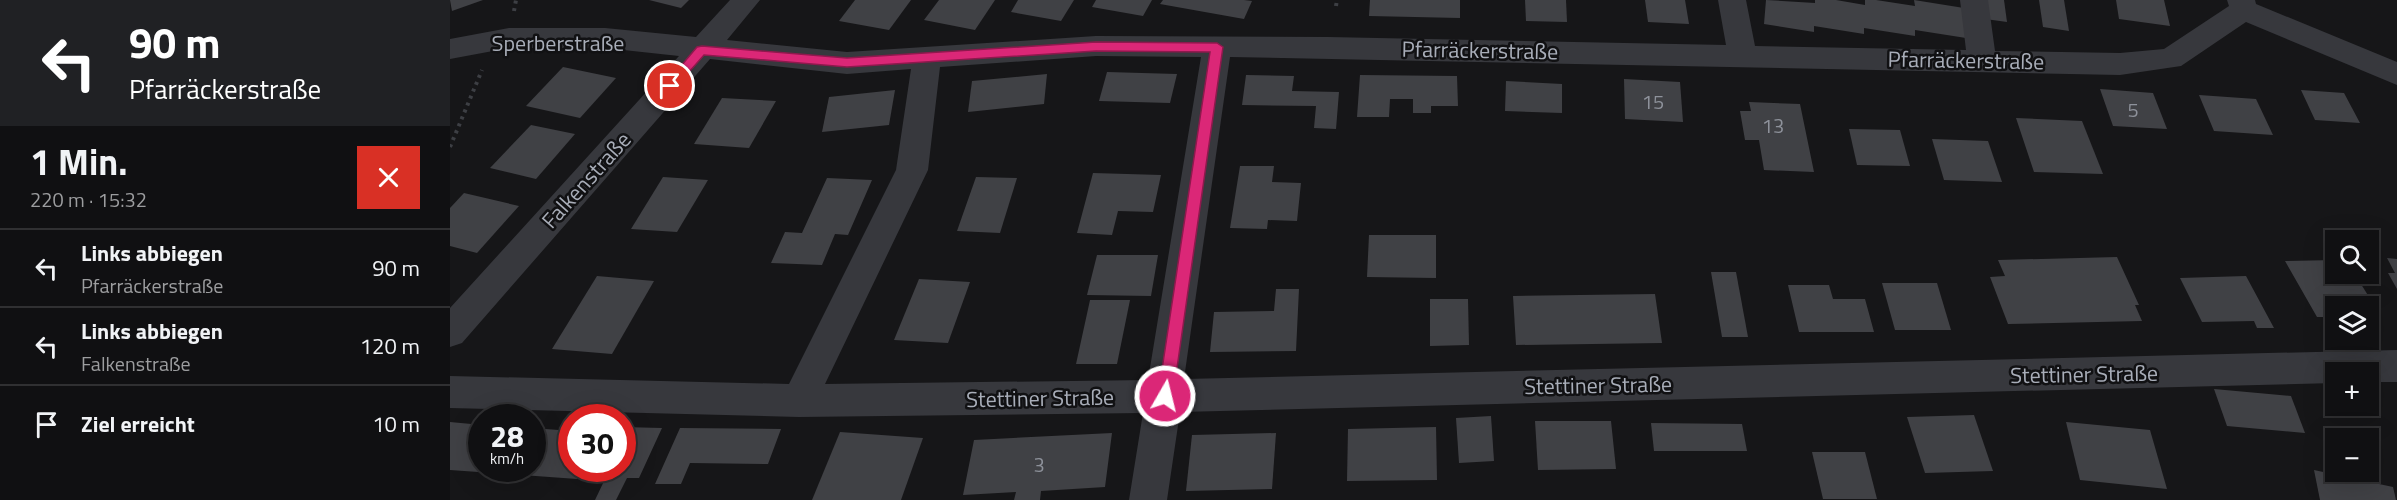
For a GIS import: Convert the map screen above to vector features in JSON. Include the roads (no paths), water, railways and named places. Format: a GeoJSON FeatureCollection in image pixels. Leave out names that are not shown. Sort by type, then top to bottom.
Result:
{"type":"FeatureCollection","features":[{"type":"Feature","properties":{"kind":"street","name":"Falkenstraße"},"geometry":{"type":"LineString","coordinates":[[450,332],[746,0]]}},
{"type":"Feature","properties":{"kind":"street"},"geometry":{"type":"LineString","coordinates":[[1732,0],[1742,54]]}},
{"type":"Feature","properties":{"kind":"street"},"geometry":{"type":"LineString","coordinates":[[1974,0],[1982,60]]}},
{"type":"Feature","properties":{"kind":"street","name":"Pfarräckerstraße"},"geometry":{"type":"LineString","coordinates":[[702,50],[847,63],[1096,46],[1742,54],[2121,64],[2170,58],[2243,5]]}},
{"type":"Feature","properties":{"kind":"street"},"geometry":{"type":"LineString","coordinates":[[2243,5],[2397,74]]}},
{"type":"Feature","properties":{"kind":"street","name":"Sperberstraße"},"geometry":{"type":"LineString","coordinates":[[450,49],[495,40],[605,38],[702,50]]}},
{"type":"Feature","properties":{"kind":"street"},"geometry":{"type":"LineString","coordinates":[[1148,500],[1217,47]]}},
{"type":"Feature","properties":{"kind":"street"},"geometry":{"type":"LineString","coordinates":[[799,401],[912,170],[927,59]]}},
{"type":"Feature","properties":{"kind":"street","name":"Stettiner Straße"},"geometry":{"type":"LineString","coordinates":[[450,392],[799,401],[1165,396],[2397,366]]}}]}
